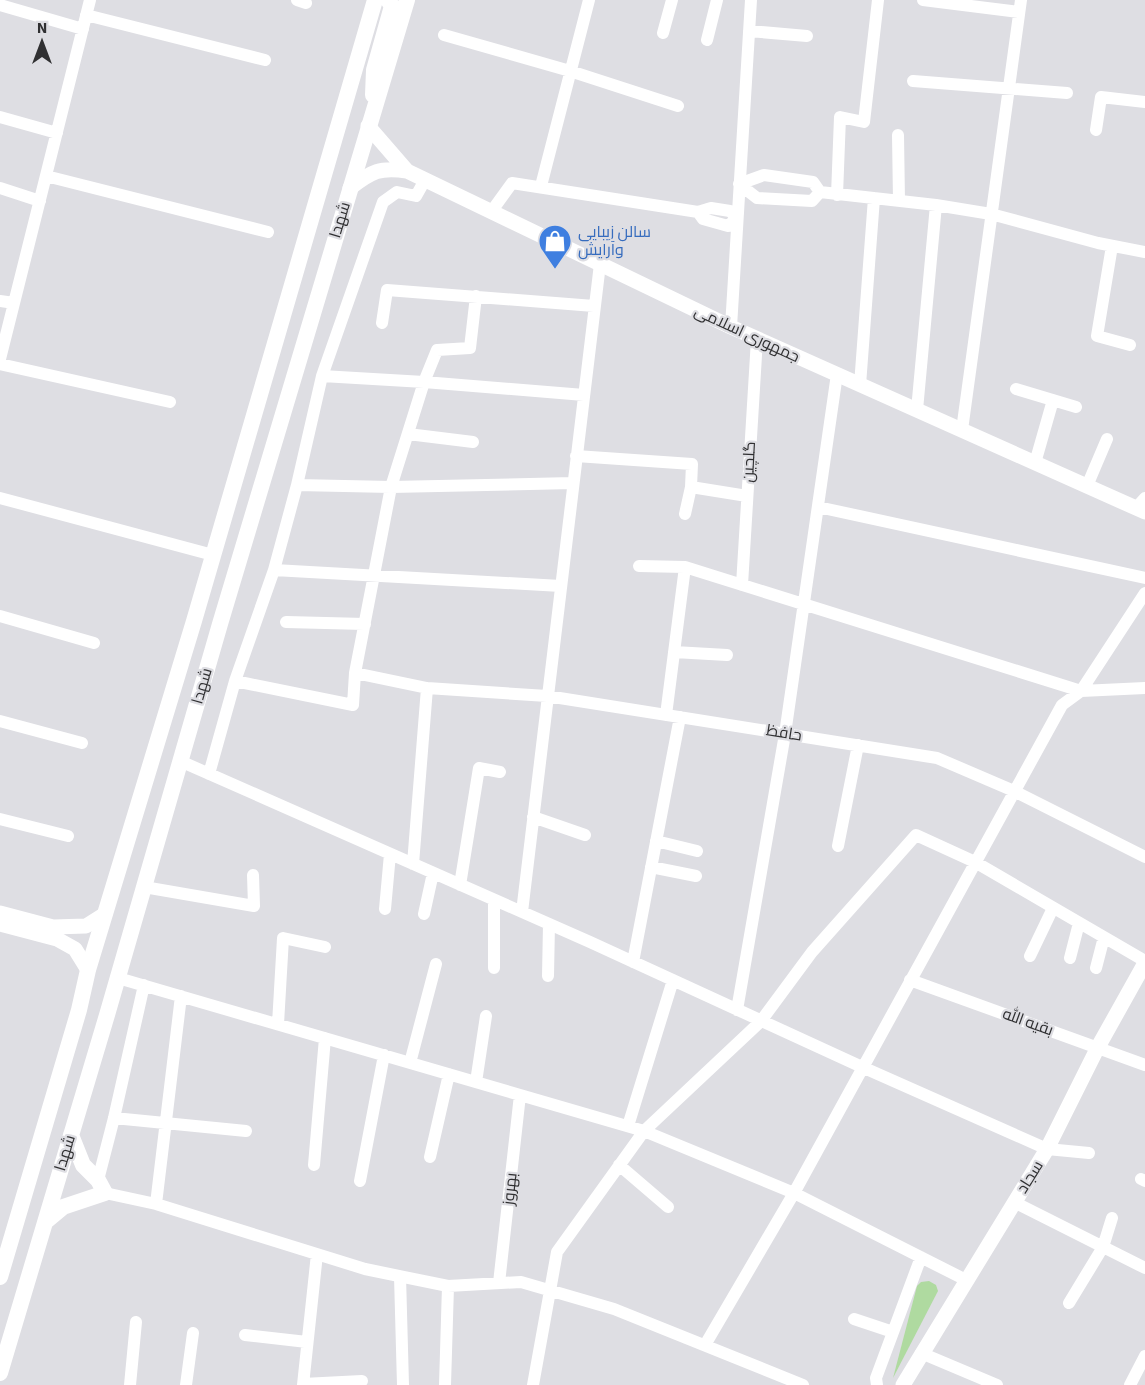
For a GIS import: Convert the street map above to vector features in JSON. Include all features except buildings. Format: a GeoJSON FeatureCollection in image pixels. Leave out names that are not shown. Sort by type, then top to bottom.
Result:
{"type":"FeatureCollection","features":[{"type":"Feature","properties":{"kind":"main road","name":"شهدا"},"geometry":{"type":"LineString","coordinates":[[0,1277],[88,970],[213,555],[375,0]]}},
{"type":"Feature","properties":{"kind":"main road"},"geometry":{"type":"LineString","coordinates":[[371,122],[374,70],[392,6],[388,0]]}},
{"type":"Feature","properties":{"kind":"main road","name":"شهدا"},"geometry":{"type":"LineString","coordinates":[[0,1373],[263,479],[407,0]]}},
{"type":"Feature","properties":{"kind":"main road"},"geometry":{"type":"LineString","coordinates":[[237,472],[263,479]]}},
{"type":"Feature","properties":{"kind":"main road"},"geometry":{"type":"LineString","coordinates":[[44,1223],[63,1207],[101,1187],[83,1165],[70,1135]]}},
{"type":"Feature","properties":{"kind":"street"},"geometry":{"type":"LineString","coordinates":[[0,359],[90,0]]}},
{"type":"Feature","properties":{"kind":"street"},"geometry":{"type":"LineString","coordinates":[[541,186],[588,0]]}},
{"type":"Feature","properties":{"kind":"street"},"geometry":{"type":"LineString","coordinates":[[663,33],[672,0]]}},
{"type":"Feature","properties":{"kind":"street"},"geometry":{"type":"LineString","coordinates":[[707,40],[717,0]]}},
{"type":"Feature","properties":{"kind":"street"},"geometry":{"type":"LineString","coordinates":[[731,327],[751,0]]}},
{"type":"Feature","properties":{"kind":"street"},"geometry":{"type":"LineString","coordinates":[[837,195],[840,117],[864,122],[878,0]]}},
{"type":"Feature","properties":{"kind":"street"},"geometry":{"type":"LineString","coordinates":[[923,0],[1020,6],[962,430]]}},
{"type":"Feature","properties":{"kind":"street"},"geometry":{"type":"LineString","coordinates":[[0,5],[83,28]]}},
{"type":"Feature","properties":{"kind":"street"},"geometry":{"type":"LineString","coordinates":[[86,15],[265,60]]}},
{"type":"Feature","properties":{"kind":"street"},"geometry":{"type":"LineString","coordinates":[[749,31],[807,36]]}},
{"type":"Feature","properties":{"kind":"street"},"geometry":{"type":"LineString","coordinates":[[444,35],[570,71],[678,106]]}},
{"type":"Feature","properties":{"kind":"street"},"geometry":{"type":"LineString","coordinates":[[913,81],[1067,93]]}},
{"type":"Feature","properties":{"kind":"street"},"geometry":{"type":"LineString","coordinates":[[1096,130],[1101,97],[1145,102]]}},
{"type":"Feature","properties":{"kind":"street"},"geometry":{"type":"LineString","coordinates":[[0,117],[57,133]]}},
{"type":"Feature","properties":{"kind":"street","name":"جمهوری اسلامی"},"geometry":{"type":"LineString","coordinates":[[371,122],[408,171],[425,180],[757,339],[1087,486],[1142,506]]}},
{"type":"Feature","properties":{"kind":"street"},"geometry":{"type":"LineString","coordinates":[[898,135],[899,201]]}},
{"type":"Feature","properties":{"kind":"street"},"geometry":{"type":"LineString","coordinates":[[350,188],[365,176],[386,168],[408,171]]}},
{"type":"Feature","properties":{"kind":"street"},"geometry":{"type":"LineString","coordinates":[[739,184],[764,174],[813,182],[820,192],[936,205],[991,214],[1112,246],[1145,252]]}},
{"type":"Feature","properties":{"kind":"street"},"geometry":{"type":"LineString","coordinates":[[46,176],[268,232]]}},
{"type":"Feature","properties":{"kind":"street"},"geometry":{"type":"LineString","coordinates":[[209,774],[236,681],[274,570],[297,485],[322,376],[383,202],[397,192],[416,196],[425,180]]}},
{"type":"Feature","properties":{"kind":"street"},"geometry":{"type":"LineString","coordinates":[[491,212],[512,183],[699,212],[711,208],[730,211],[737,218]]}},
{"type":"Feature","properties":{"kind":"street"},"geometry":{"type":"LineString","coordinates":[[739,184],[757,198],[812,201],[820,192]]}},
{"type":"Feature","properties":{"kind":"street"},"geometry":{"type":"LineString","coordinates":[[0,188],[40,201]]}},
{"type":"Feature","properties":{"kind":"street"},"geometry":{"type":"LineString","coordinates":[[860,385],[874,198]]}},
{"type":"Feature","properties":{"kind":"street"},"geometry":{"type":"LineString","coordinates":[[917,410],[936,205]]}},
{"type":"Feature","properties":{"kind":"street"},"geometry":{"type":"LineString","coordinates":[[1112,246],[1097,336],[1130,345]]}},
{"type":"Feature","properties":{"kind":"street"},"geometry":{"type":"LineString","coordinates":[[522,912],[600,264]]}},
{"type":"Feature","properties":{"kind":"street"},"geometry":{"type":"LineString","coordinates":[[382,323],[387,290],[594,306]]}},
{"type":"Feature","properties":{"kind":"street"},"geometry":{"type":"LineString","coordinates":[[236,681],[353,705],[355,673],[391,487],[424,382],[438,350],[470,348],[476,296]]}},
{"type":"Feature","properties":{"kind":"street"},"geometry":{"type":"LineString","coordinates":[[0,301],[14,303]]}},
{"type":"Feature","properties":{"kind":"street","name":"گلچین"},"geometry":{"type":"LineString","coordinates":[[742,585],[757,339]]}},
{"type":"Feature","properties":{"kind":"street"},"geometry":{"type":"LineString","coordinates":[[0,364],[170,402]]}},
{"type":"Feature","properties":{"kind":"street"},"geometry":{"type":"LineString","coordinates":[[737,1010],[785,734],[837,375]]}},
{"type":"Feature","properties":{"kind":"street"},"geometry":{"type":"LineString","coordinates":[[322,376],[584,395]]}},
{"type":"Feature","properties":{"kind":"street"},"geometry":{"type":"LineString","coordinates":[[1016,389],[1076,407]]}},
{"type":"Feature","properties":{"kind":"street"},"geometry":{"type":"LineString","coordinates":[[1035,463],[1053,400]]}},
{"type":"Feature","properties":{"kind":"street"},"geometry":{"type":"LineString","coordinates":[[408,434],[473,442]]}},
{"type":"Feature","properties":{"kind":"street"},"geometry":{"type":"LineString","coordinates":[[1087,486],[1107,439]]}},
{"type":"Feature","properties":{"kind":"street"},"geometry":{"type":"LineString","coordinates":[[576,456],[692,464],[691,487],[685,514]]}},
{"type":"Feature","properties":{"kind":"street"},"geometry":{"type":"LineString","coordinates":[[297,485],[391,487],[573,483]]}},
{"type":"Feature","properties":{"kind":"street"},"geometry":{"type":"LineString","coordinates":[[691,487],[747,496]]}},
{"type":"Feature","properties":{"kind":"street"},"geometry":{"type":"LineString","coordinates":[[0,498],[213,555]]}},
{"type":"Feature","properties":{"kind":"street"},"geometry":{"type":"LineString","coordinates":[[818,507],[1145,578]]}},
{"type":"Feature","properties":{"kind":"street"},"geometry":{"type":"LineString","coordinates":[[639,566],[685,567],[1081,691],[1145,688]]}},
{"type":"Feature","properties":{"kind":"street"},"geometry":{"type":"LineString","coordinates":[[666,715],[685,567]]}},
{"type":"Feature","properties":{"kind":"street"},"geometry":{"type":"LineString","coordinates":[[274,570],[561,586]]}},
{"type":"Feature","properties":{"kind":"street"},"geometry":{"type":"LineString","coordinates":[[705,1345],[794,1193],[1062,705],[1081,691],[1145,593]]}},
{"type":"Feature","properties":{"kind":"street"},"geometry":{"type":"LineString","coordinates":[[0,616],[93,644]]}},
{"type":"Feature","properties":{"kind":"street"},"geometry":{"type":"LineString","coordinates":[[286,622],[365,624]]}},
{"type":"Feature","properties":{"kind":"street"},"geometry":{"type":"LineString","coordinates":[[674,652],[727,656]]}},
{"type":"Feature","properties":{"kind":"street","name":"حافظ"},"geometry":{"type":"LineString","coordinates":[[355,673],[427,688],[547,696],[937,758],[1014,791],[1145,857]]}},
{"type":"Feature","properties":{"kind":"street"},"geometry":{"type":"LineString","coordinates":[[412,864],[427,688]]}},
{"type":"Feature","properties":{"kind":"street"},"geometry":{"type":"LineString","coordinates":[[633,962],[680,717]]}},
{"type":"Feature","properties":{"kind":"street"},"geometry":{"type":"LineString","coordinates":[[0,721],[82,743]]}},
{"type":"Feature","properties":{"kind":"street"},"geometry":{"type":"LineString","coordinates":[[838,846],[858,745]]}},
{"type":"Feature","properties":{"kind":"street"},"geometry":{"type":"LineString","coordinates":[[180,761],[549,924],[1047,1149],[1089,1154]]}},
{"type":"Feature","properties":{"kind":"street"},"geometry":{"type":"LineString","coordinates":[[460,885],[479,768],[500,772]]}},
{"type":"Feature","properties":{"kind":"street"},"geometry":{"type":"LineString","coordinates":[[533,817],[585,835]]}},
{"type":"Feature","properties":{"kind":"street"},"geometry":{"type":"LineString","coordinates":[[0,819],[68,836]]}},
{"type":"Feature","properties":{"kind":"street"},"geometry":{"type":"LineString","coordinates":[[533,1385],[557,1252],[644,1131],[761,1021],[812,952],[916,835],[975,862],[1145,962]]}},
{"type":"Feature","properties":{"kind":"street"},"geometry":{"type":"LineString","coordinates":[[656,841],[697,852]]}},
{"type":"Feature","properties":{"kind":"street"},"geometry":{"type":"LineString","coordinates":[[386,909],[390,854]]}},
{"type":"Feature","properties":{"kind":"street"},"geometry":{"type":"LineString","coordinates":[[651,867],[696,876]]}},
{"type":"Feature","properties":{"kind":"street"},"geometry":{"type":"LineString","coordinates":[[424,914],[433,873]]}},
{"type":"Feature","properties":{"kind":"street"},"geometry":{"type":"LineString","coordinates":[[144,886],[254,906],[253,875]]}},
{"type":"Feature","properties":{"kind":"street"},"geometry":{"type":"LineString","coordinates":[[494,900],[494,968]]}},
{"type":"Feature","properties":{"kind":"street"},"geometry":{"type":"LineString","coordinates":[[1030,956],[1053,908]]}},
{"type":"Feature","properties":{"kind":"street"},"geometry":{"type":"LineString","coordinates":[[0,913],[53,927],[86,926],[105,914]]}},
{"type":"Feature","properties":{"kind":"street"},"geometry":{"type":"LineString","coordinates":[[1070,958],[1079,922]]}},
{"type":"Feature","properties":{"kind":"street"},"geometry":{"type":"LineString","coordinates":[[0,924],[57,939],[75,949],[88,970]]}},
{"type":"Feature","properties":{"kind":"street"},"geometry":{"type":"LineString","coordinates":[[548,976],[549,924]]}},
{"type":"Feature","properties":{"kind":"street"},"geometry":{"type":"LineString","coordinates":[[1096,968],[1104,937]]}},
{"type":"Feature","properties":{"kind":"street"},"geometry":{"type":"LineString","coordinates":[[278,1024],[283,938],[325,947]]}},
{"type":"Feature","properties":{"kind":"street","name":"سجاد"},"geometry":{"type":"LineString","coordinates":[[903,1385],[1047,1149],[1098,1047],[1145,962]]}},
{"type":"Feature","properties":{"kind":"street"},"geometry":{"type":"LineString","coordinates":[[410,1063],[436,964]]}},
{"type":"Feature","properties":{"kind":"street"},"geometry":{"type":"LineString","coordinates":[[118,978],[644,1131],[794,1193],[966,1280]]}},
{"type":"Feature","properties":{"kind":"street"},"geometry":{"type":"LineString","coordinates":[[628,1126],[673,980]]}},
{"type":"Feature","properties":{"kind":"street","name":"بقیه الله"},"geometry":{"type":"LineString","coordinates":[[910,980],[1145,1065]]}},
{"type":"Feature","properties":{"kind":"street"},"geometry":{"type":"LineString","coordinates":[[144,985],[101,1187],[365,1269],[448,1286],[521,1282],[551,1290],[614,1309],[803,1385]]}},
{"type":"Feature","properties":{"kind":"street"},"geometry":{"type":"LineString","coordinates":[[156,1204],[181,996]]}},
{"type":"Feature","properties":{"kind":"street"},"geometry":{"type":"LineString","coordinates":[[476,1082],[486,1016]]}},
{"type":"Feature","properties":{"kind":"street"},"geometry":{"type":"LineString","coordinates":[[314,1165],[325,1038]]}},
{"type":"Feature","properties":{"kind":"street"},"geometry":{"type":"LineString","coordinates":[[360,1181],[384,1055]]}},
{"type":"Feature","properties":{"kind":"street"},"geometry":{"type":"LineString","coordinates":[[430,1157],[449,1074]]}},
{"type":"Feature","properties":{"kind":"street","name":"بهروز"},"geometry":{"type":"LineString","coordinates":[[499,1283],[520,1095]]}},
{"type":"Feature","properties":{"kind":"street"},"geometry":{"type":"LineString","coordinates":[[114,1118],[246,1131]]}},
{"type":"Feature","properties":{"kind":"street"},"geometry":{"type":"LineString","coordinates":[[619,1165],[668,1207]]}},
{"type":"Feature","properties":{"kind":"street"},"geometry":{"type":"LineString","coordinates":[[1014,1202],[1145,1268]]}},
{"type":"Feature","properties":{"kind":"street"},"geometry":{"type":"LineString","coordinates":[[1069,1303],[1103,1247],[1112,1218]]}},
{"type":"Feature","properties":{"kind":"street"},"geometry":{"type":"LineString","coordinates":[[316,1254],[303,1384],[363,1381]]}},
{"type":"Feature","properties":{"kind":"street"},"geometry":{"type":"LineString","coordinates":[[878,1385],[876,1378],[921,1257]]}},
{"type":"Feature","properties":{"kind":"street"},"geometry":{"type":"LineString","coordinates":[[400,1276],[403,1385]]}},
{"type":"Feature","properties":{"kind":"street"},"geometry":{"type":"LineString","coordinates":[[445,1385],[448,1286]]}},
{"type":"Feature","properties":{"kind":"street"},"geometry":{"type":"LineString","coordinates":[[854,1319],[893,1332]]}},
{"type":"Feature","properties":{"kind":"street"},"geometry":{"type":"LineString","coordinates":[[130,1385],[136,1322]]}},
{"type":"Feature","properties":{"kind":"street"},"geometry":{"type":"LineString","coordinates":[[186,1385],[193,1333]]}},
{"type":"Feature","properties":{"kind":"street"},"geometry":{"type":"LineString","coordinates":[[245,1335],[307,1342]]}},
{"type":"Feature","properties":{"kind":"street"},"geometry":{"type":"LineString","coordinates":[[921,1353],[997,1385]]}},
{"type":"Feature","properties":{"kind":"street"},"geometry":{"type":"LineString","coordinates":[[1130,1385],[1145,1356]]}},
{"type":"Feature","properties":{"kind":"green space"},"geometry":{"type":"Polygon","coordinates":[[[929,1281],[936,1285],[938,1291],[893,1378],[917,1286],[921,1282],[929,1281]]]}},
{"type":"Feature","properties":{"kind":"place","name":"سالن زیبایی وآرایش"},"geometry":{"type":"Point","coordinates":[555,270]}}]}
